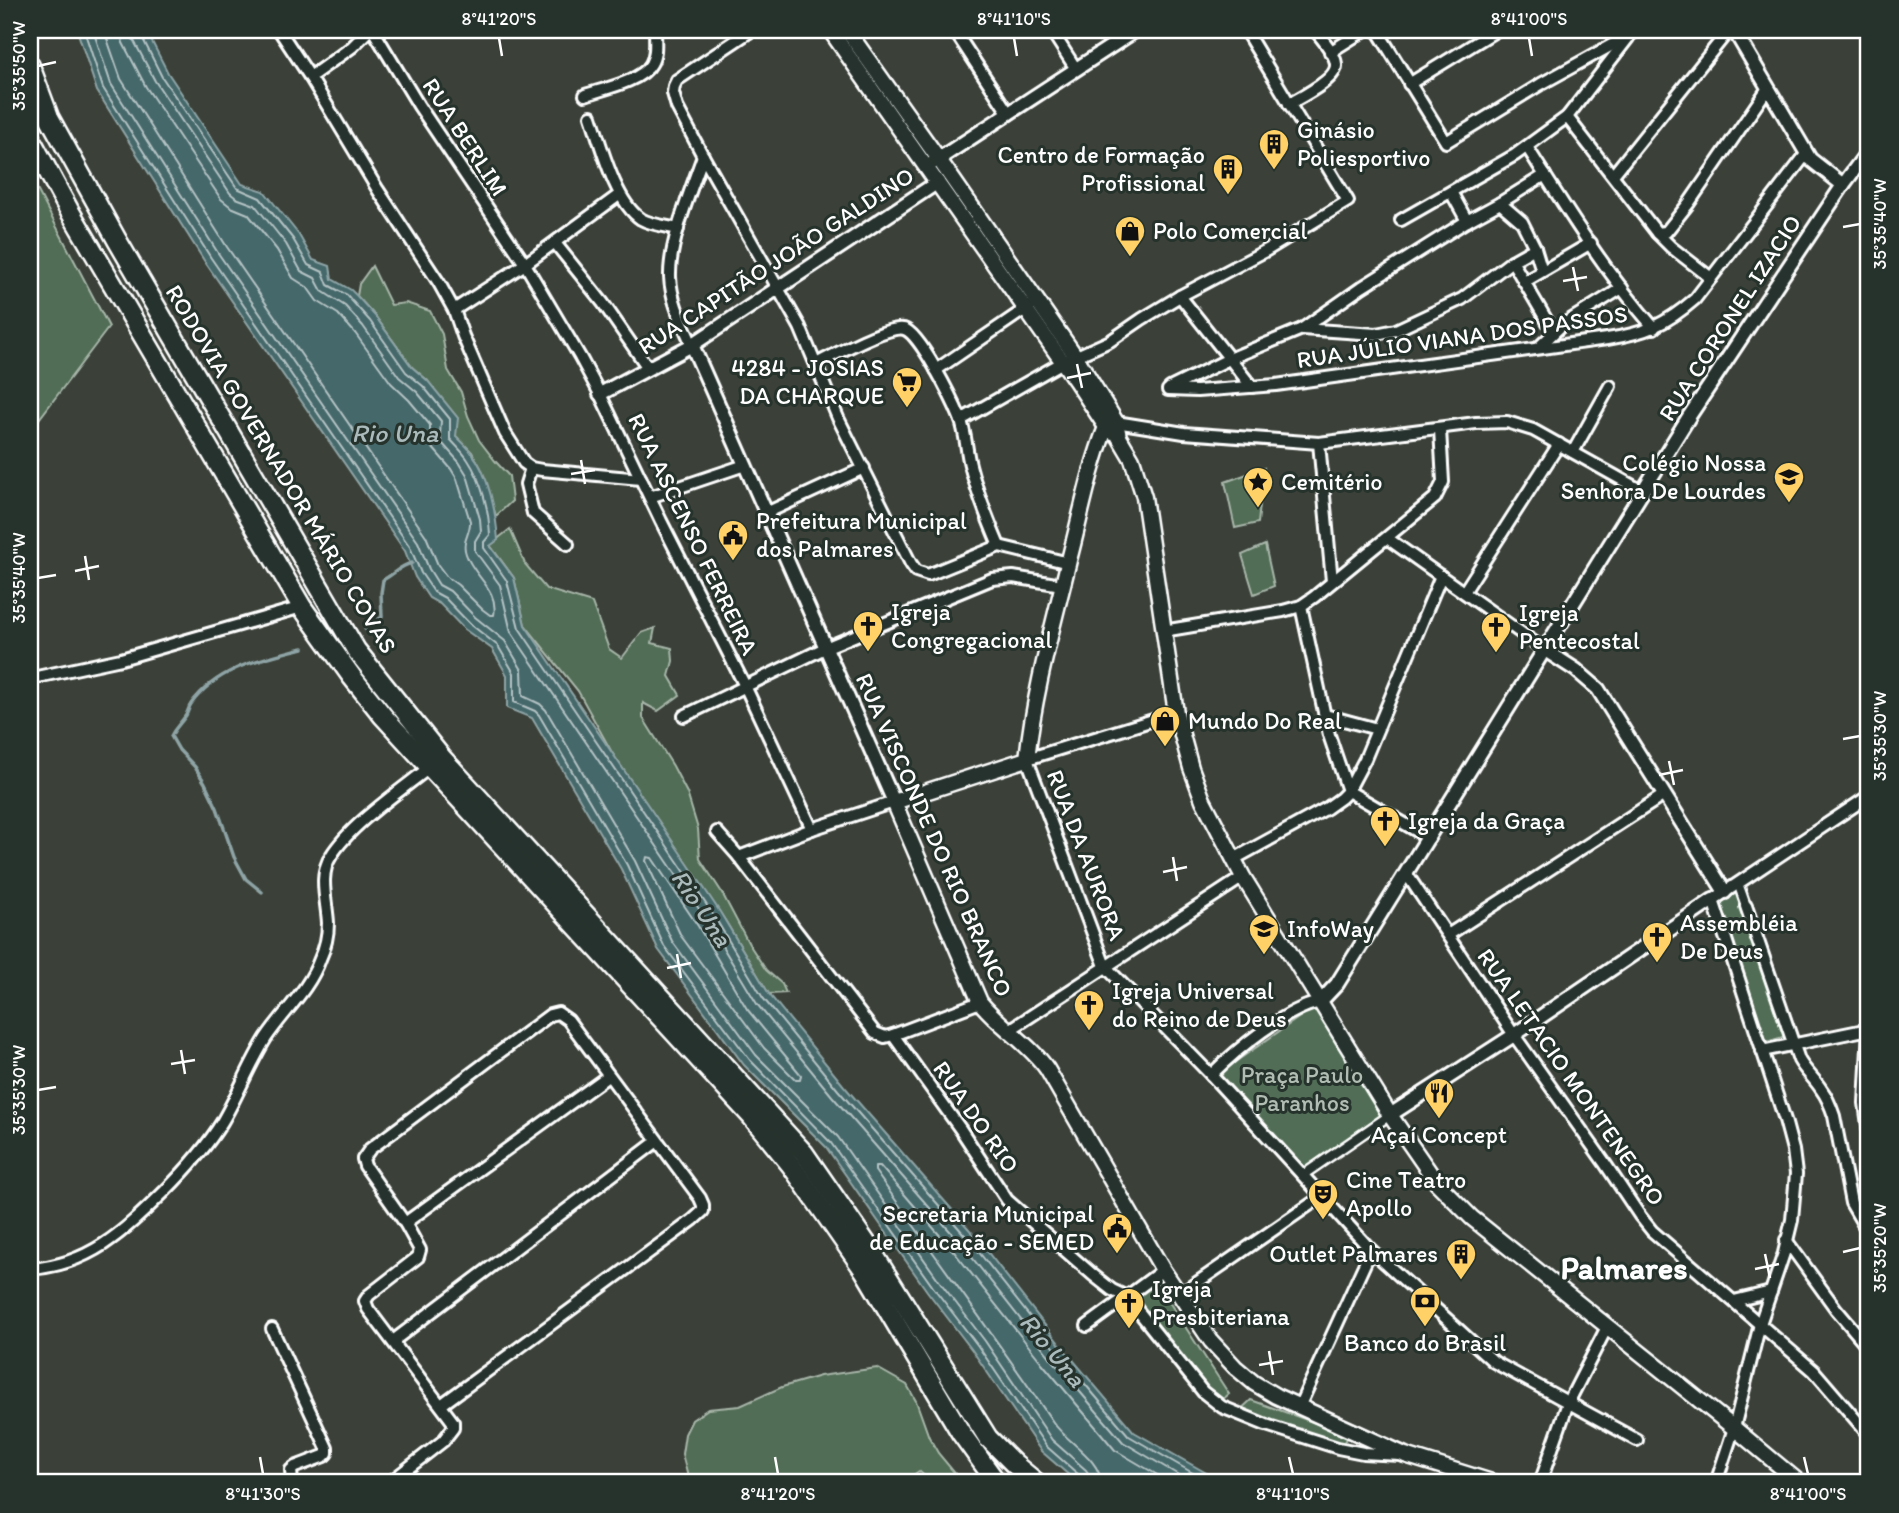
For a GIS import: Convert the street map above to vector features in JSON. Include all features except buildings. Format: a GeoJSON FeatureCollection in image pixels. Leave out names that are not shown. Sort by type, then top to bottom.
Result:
{"type":"FeatureCollection","features":[{"type":"Feature","properties":{"kind":"highway","name":"RODOVIA GOVERNADOR MÁRIO COVAS"},"geometry":{"type":"LineString","coordinates":[[30,66],[49,117],[117,240],[356,650],[442,758],[804,1153],[879,1261],[988,1437],[1037,1483]]}},
{"type":"Feature","properties":{"kind":"highway","name":"RODOVIA GOVERNADOR MÁRIO COVAS"},"geometry":{"type":"LineString","coordinates":[[30,138],[55,186],[302,607],[352,677],[430,768],[752,1117],[791,1165],[864,1270],[961,1433],[997,1483]]}},
{"type":"Feature","properties":{"kind":"main road"},"geometry":{"type":"LineString","coordinates":[[830,30],[933,162],[938,182],[979,230]]}},
{"type":"Feature","properties":{"kind":"main road"},"geometry":{"type":"LineString","coordinates":[[847,30],[933,162],[1069,360],[1132,459],[1144,497],[1176,713],[1203,800],[1243,877],[1390,1115],[1437,1183],[1467,1213],[1800,1483]]}},
{"type":"Feature","properties":{"kind":"main road"},"geometry":{"type":"LineString","coordinates":[[894,802],[1027,759],[1038,693],[1093,458],[1114,429]]}},
{"type":"Feature","properties":{"kind":"main road","name":"RUA VISCONDE DO RIO BRANCO"},"geometry":{"type":"LineString","coordinates":[[894,802],[980,1002],[991,1016],[1038,1056],[1163,1270],[1211,1341],[1235,1367],[1276,1396],[1405,1455],[1495,1483]]}},
{"type":"Feature","properties":{"kind":"street"},"geometry":{"type":"LineString","coordinates":[[278,30],[439,283],[454,310],[505,433],[524,463],[531,468],[641,479]]}},
{"type":"Feature","properties":{"kind":"street"},"geometry":{"type":"LineString","coordinates":[[310,77],[371,30]]}},
{"type":"Feature","properties":{"kind":"street","name":"RUA BERLIM"},"geometry":{"type":"LineString","coordinates":[[371,30],[525,264]]}},
{"type":"Feature","properties":{"kind":"street"},"geometry":{"type":"LineString","coordinates":[[585,95],[625,81],[651,65],[655,52],[655,30]]}},
{"type":"Feature","properties":{"kind":"street"},"geometry":{"type":"LineString","coordinates":[[752,30],[683,76],[674,86],[677,107],[800,327],[838,418],[911,564],[916,571],[928,575],[999,546],[1069,563]]}},
{"type":"Feature","properties":{"kind":"street"},"geometry":{"type":"LineString","coordinates":[[954,30],[1009,114]]}},
{"type":"Feature","properties":{"kind":"street"},"geometry":{"type":"LineString","coordinates":[[1051,30],[1076,69]]}},
{"type":"Feature","properties":{"kind":"street"},"geometry":{"type":"LineString","coordinates":[[933,162],[1136,30]]}},
{"type":"Feature","properties":{"kind":"street"},"geometry":{"type":"LineString","coordinates":[[961,420],[1069,360],[1111,341],[1180,296],[1266,250],[1348,201],[1245,30]]}},
{"type":"Feature","properties":{"kind":"street"},"geometry":{"type":"LineString","coordinates":[[1289,104],[1330,79],[1336,67],[1330,52],[1315,30]]}},
{"type":"Feature","properties":{"kind":"street"},"geometry":{"type":"LineString","coordinates":[[1330,52],[1365,30]]}},
{"type":"Feature","properties":{"kind":"street"},"geometry":{"type":"LineString","coordinates":[[1377,30],[1446,142],[1633,33]]}},
{"type":"Feature","properties":{"kind":"street"},"geometry":{"type":"LineString","coordinates":[[1409,83],[1497,30]]}},
{"type":"Feature","properties":{"kind":"street"},"geometry":{"type":"LineString","coordinates":[[1613,175],[1729,30]]}},
{"type":"Feature","properties":{"kind":"street"},"geometry":{"type":"LineString","coordinates":[[1734,30],[1810,159],[1843,185]]}},
{"type":"Feature","properties":{"kind":"street"},"geometry":{"type":"LineString","coordinates":[[1401,220],[1527,147],[1567,117],[1633,33]]}},
{"type":"Feature","properties":{"kind":"street"},"geometry":{"type":"LineString","coordinates":[[1657,233],[1666,232],[1689,203],[1768,88]]}},
{"type":"Feature","properties":{"kind":"street"},"geometry":{"type":"LineString","coordinates":[[591,116],[619,195],[632,212],[642,220],[678,229]]}},
{"type":"Feature","properties":{"kind":"street"},"geometry":{"type":"LineString","coordinates":[[1567,117],[1657,233],[1676,252],[1711,278]]}},
{"type":"Feature","properties":{"kind":"street"},"geometry":{"type":"LineString","coordinates":[[1527,147],[1622,288],[1654,328]]}},
{"type":"Feature","properties":{"kind":"street","name":"RUA CORONEL IZACIO"},"geometry":{"type":"LineString","coordinates":[[1211,1075],[1233,1054],[1277,1023],[1308,1004],[1320,1002],[1337,984],[1690,415],[1869,150]]}},
{"type":"Feature","properties":{"kind":"street","name":"RUA JÚLIO VIANA DOS PASSOS"},"geometry":{"type":"LineString","coordinates":[[1229,359],[1168,390],[1197,391],[1289,384],[1625,337],[1654,328],[1695,299],[1807,153]]}},
{"type":"Feature","properties":{"kind":"street"},"geometry":{"type":"LineString","coordinates":[[692,345],[670,278],[678,229],[703,156]]}},
{"type":"Feature","properties":{"kind":"street"},"geometry":{"type":"LineString","coordinates":[[1229,359],[1302,329],[1467,220],[1545,175]]}},
{"type":"Feature","properties":{"kind":"street","name":"RUA CAPITÃO JOÃO GALDINO"},"geometry":{"type":"LineString","coordinates":[[600,394],[692,345],[938,182]]}},
{"type":"Feature","properties":{"kind":"street"},"geometry":{"type":"LineString","coordinates":[[1451,192],[1467,220]]}},
{"type":"Feature","properties":{"kind":"street"},"geometry":{"type":"LineString","coordinates":[[454,310],[525,264],[619,195]]}},
{"type":"Feature","properties":{"kind":"street"},"geometry":{"type":"LineString","coordinates":[[1500,203],[1522,222],[1535,248],[1542,271]]}},
{"type":"Feature","properties":{"kind":"street"},"geometry":{"type":"LineString","coordinates":[[555,243],[603,303],[649,368]]}},
{"type":"Feature","properties":{"kind":"street"},"geometry":{"type":"LineString","coordinates":[[1524,282],[1591,243]]}},
{"type":"Feature","properties":{"kind":"street"},"geometry":{"type":"LineString","coordinates":[[1302,329],[1376,334],[1396,330],[1462,299],[1512,261],[1535,248]]}},
{"type":"Feature","properties":{"kind":"street"},"geometry":{"type":"LineString","coordinates":[[1512,261],[1553,331]]}},
{"type":"Feature","properties":{"kind":"street","name":"RUA ASCENSO FERREIRA"},"geometry":{"type":"LineString","coordinates":[[525,264],[600,394],[745,686],[812,829]]}},
{"type":"Feature","properties":{"kind":"street"},"geometry":{"type":"LineString","coordinates":[[1538,348],[1553,331],[1622,288]]}},
{"type":"Feature","properties":{"kind":"street"},"geometry":{"type":"LineString","coordinates":[[1180,296],[1252,387]]}},
{"type":"Feature","properties":{"kind":"street"},"geometry":{"type":"LineString","coordinates":[[936,370],[1031,305]]}},
{"type":"Feature","properties":{"kind":"street"},"geometry":{"type":"LineString","coordinates":[[816,364],[886,331],[904,329],[911,332],[936,370],[961,420],[974,479],[999,546]]}},
{"type":"Feature","properties":{"kind":"street","name":"RUA VISCONDE DO RIO BRANCO"},"geometry":{"type":"LineString","coordinates":[[692,345],[894,802]]}},
{"type":"Feature","properties":{"kind":"street"},"geometry":{"type":"LineString","coordinates":[[1573,452],[1610,386]]}},
{"type":"Feature","properties":{"kind":"street"},"geometry":{"type":"LineString","coordinates":[[1114,429],[1320,443],[1493,422],[1518,424],[1533,429],[1642,491]]}},
{"type":"Feature","properties":{"kind":"street"},"geometry":{"type":"LineString","coordinates":[[1163,631],[1301,606],[1314,597],[1435,498],[1441,489],[1444,472],[1440,429]]}},
{"type":"Feature","properties":{"kind":"street"},"geometry":{"type":"LineString","coordinates":[[1320,443],[1332,581]]}},
{"type":"Feature","properties":{"kind":"street"},"geometry":{"type":"LineString","coordinates":[[1464,592],[1559,444]]}},
{"type":"Feature","properties":{"kind":"street"},"geometry":{"type":"LineString","coordinates":[[650,497],[745,465]]}},
{"type":"Feature","properties":{"kind":"street"},"geometry":{"type":"LineString","coordinates":[[531,468],[526,484],[533,513],[568,544]]}},
{"type":"Feature","properties":{"kind":"street"},"geometry":{"type":"LineString","coordinates":[[766,513],[864,468]]}},
{"type":"Feature","properties":{"kind":"street"},"geometry":{"type":"LineString","coordinates":[[1387,538],[1576,670],[1598,689],[1725,892]]}},
{"type":"Feature","properties":{"kind":"street"},"geometry":{"type":"LineString","coordinates":[[1234,859],[1327,808],[1348,791],[1365,759],[1441,576]]}},
{"type":"Feature","properties":{"kind":"street"},"geometry":{"type":"LineString","coordinates":[[684,716],[825,648],[992,579],[1013,578],[1062,585]]}},
{"type":"Feature","properties":{"kind":"street"},"geometry":{"type":"LineString","coordinates":[[1301,606],[1333,749],[1348,791],[1429,838]]}},
{"type":"Feature","properties":{"kind":"street"},"geometry":{"type":"LineString","coordinates":[[37,677],[121,659],[302,607]]}},
{"type":"Feature","properties":{"kind":"street"},"geometry":{"type":"LineString","coordinates":[[1027,759],[1176,713]]}},
{"type":"Feature","properties":{"kind":"street"},"geometry":{"type":"LineString","coordinates":[[1325,715],[1377,729]]}},
{"type":"Feature","properties":{"kind":"street","name":"RUA DA AURORA"},"geometry":{"type":"LineString","coordinates":[[1027,759],[1105,966]]}},
{"type":"Feature","properties":{"kind":"street"},"geometry":{"type":"LineString","coordinates":[[30,1269],[69,1261],[119,1235],[172,1185],[202,1152],[222,1122],[265,1039],[309,982],[320,962],[328,924],[325,869],[330,857],[360,824],[430,768]]}},
{"type":"Feature","properties":{"kind":"street"},"geometry":{"type":"LineString","coordinates":[[1448,935],[1664,795]]}},
{"type":"Feature","properties":{"kind":"street"},"geometry":{"type":"LineString","coordinates":[[1303,1175],[1869,796]]}},
{"type":"Feature","properties":{"kind":"street"},"geometry":{"type":"LineString","coordinates":[[739,856],[894,802]]}},
{"type":"Feature","properties":{"kind":"street","name":"RUA DO RIO"},"geometry":{"type":"LineString","coordinates":[[718,832],[875,1033],[886,1037],[893,1035],[1007,1200],[1093,1275],[1112,1290],[1127,1297],[1203,1392],[1222,1407],[1266,1425],[1338,1448],[1405,1455]]}},
{"type":"Feature","properties":{"kind":"street","name":"RUA LETACIO MONTENEGRO"},"geometry":{"type":"LineString","coordinates":[[1406,873],[1514,1035],[1652,1231],[1814,1371],[1869,1435]]}},
{"type":"Feature","properties":{"kind":"street"},"geometry":{"type":"LineString","coordinates":[[1008,1031],[1243,877]]}},
{"type":"Feature","properties":{"kind":"street"},"geometry":{"type":"LineString","coordinates":[[1738,883],[1793,1043],[1805,1071],[1822,1089],[1834,1116],[1851,1203],[1869,1234]]}},
{"type":"Feature","properties":{"kind":"street"},"geometry":{"type":"LineString","coordinates":[[1713,900],[1786,1120],[1796,1174],[1794,1210],[1787,1240],[1760,1324],[1734,1428],[1716,1483]]}},
{"type":"Feature","properties":{"kind":"street"},"geometry":{"type":"LineString","coordinates":[[1105,966],[1211,1075],[1371,1250],[1494,1362],[1637,1440]]}},
{"type":"Feature","properties":{"kind":"street"},"geometry":{"type":"LineString","coordinates":[[893,1035],[980,1002]]}},
{"type":"Feature","properties":{"kind":"street"},"geometry":{"type":"LineString","coordinates":[[389,1483],[449,1434],[453,1422],[368,1309],[365,1301],[418,1257],[420,1250],[405,1223],[365,1167],[363,1159],[370,1149],[550,1015],[558,1013],[563,1015],[700,1198],[703,1211],[441,1405]]}},
{"type":"Feature","properties":{"kind":"street"},"geometry":{"type":"LineString","coordinates":[[1762,1051],[1869,1029],[1866,1103],[1869,1133]]}},
{"type":"Feature","properties":{"kind":"street"},"geometry":{"type":"LineString","coordinates":[[405,1223],[608,1076]]}},
{"type":"Feature","properties":{"kind":"street"},"geometry":{"type":"LineString","coordinates":[[393,1341],[656,1142]]}},
{"type":"Feature","properties":{"kind":"street"},"geometry":{"type":"LineString","coordinates":[[1179,1295],[1321,1197]]}},
{"type":"Feature","properties":{"kind":"street"},"geometry":{"type":"LineString","coordinates":[[1787,1240],[1836,1309],[1869,1348]]}},
{"type":"Feature","properties":{"kind":"street"},"geometry":{"type":"LineString","coordinates":[[1299,1407],[1371,1250]]}},
{"type":"Feature","properties":{"kind":"street"},"geometry":{"type":"LineString","coordinates":[[1087,1326],[1163,1270]]}},
{"type":"Feature","properties":{"kind":"street"},"geometry":{"type":"LineString","coordinates":[[1734,1301],[1771,1292]]}},
{"type":"Feature","properties":{"kind":"street"},"geometry":{"type":"LineString","coordinates":[[1540,1483],[1568,1403],[1607,1328]]}},
{"type":"Feature","properties":{"kind":"street"},"geometry":{"type":"LineString","coordinates":[[272,1329],[327,1448],[324,1456],[290,1470],[292,1483]]}},
{"type":"Feature","properties":{"kind":"green space"},"geometry":{"type":"Polygon","coordinates":[[[30,176],[109,327],[30,431],[30,176]]]}},
{"type":"Feature","properties":{"kind":"green space"},"geometry":{"type":"Polygon","coordinates":[[[372,266],[391,305],[406,303],[430,311],[442,334],[448,370],[461,392],[479,440],[509,476],[512,501],[496,516],[481,468],[472,452],[456,436],[428,381],[412,367],[357,296],[359,284],[372,266]]]}},
{"type":"Feature","properties":{"kind":"green space"},"geometry":{"type":"Polygon","coordinates":[[[1264,468],[1258,523],[1235,528],[1225,482],[1264,468]]]}},
{"type":"Feature","properties":{"kind":"green space"},"geometry":{"type":"Polygon","coordinates":[[[510,529],[525,564],[546,589],[592,603],[609,649],[622,658],[641,633],[655,628],[652,643],[672,648],[673,661],[669,676],[680,695],[658,711],[643,703],[643,718],[687,793],[698,829],[700,859],[721,891],[749,944],[766,970],[782,984],[786,993],[769,994],[726,922],[614,756],[578,691],[525,625],[514,578],[490,545],[510,529]]]}},
{"type":"Feature","properties":{"kind":"green space"},"geometry":{"type":"Polygon","coordinates":[[[1265,545],[1274,586],[1254,594],[1242,555],[1265,545]]]}},
{"type":"Feature","properties":{"kind":"green space"},"geometry":{"type":"Polygon","coordinates":[[[1737,891],[1786,1036],[1763,1043],[1719,901],[1737,891]]]}},
{"type":"Feature","properties":{"kind":"green space","name":"Praça Paulo Paranhos"},"geometry":{"type":"Polygon","coordinates":[[[1314,1007],[1383,1114],[1303,1172],[1218,1074],[1314,1007]]]}},
{"type":"Feature","properties":{"kind":"green space"},"geometry":{"type":"Polygon","coordinates":[[[1152,1282],[1158,1285],[1229,1394],[1216,1405],[1131,1300],[1152,1282]]]}},
{"type":"Feature","properties":{"kind":"green space"},"geometry":{"type":"Polygon","coordinates":[[[877,1368],[907,1385],[938,1453],[963,1483],[932,1483],[919,1471],[902,1483],[693,1483],[687,1473],[682,1454],[685,1434],[692,1420],[708,1409],[740,1406],[782,1387],[820,1376],[877,1368]]]}},
{"type":"Feature","properties":{"kind":"green space"},"geometry":{"type":"Polygon","coordinates":[[[1251,1400],[1349,1435],[1342,1447],[1238,1412],[1251,1400]]]}},
{"type":"Feature","properties":{"kind":"water","name":"Rio Una"},"geometry":{"type":"Polygon","coordinates":[[[77,30],[146,30],[168,73],[242,184],[264,191],[299,235],[313,260],[330,266],[332,279],[357,296],[412,367],[428,381],[458,418],[456,436],[468,448],[483,471],[490,494],[498,540],[490,546],[514,578],[525,625],[720,912],[769,994],[844,1086],[975,1236],[1062,1347],[1134,1432],[1224,1483],[1078,1483],[1041,1451],[826,1147],[744,1065],[658,949],[621,869],[532,718],[507,708],[507,675],[492,649],[464,629],[440,604],[429,598],[415,577],[405,551],[205,262],[97,91],[77,30]]]}},
{"type":"Feature","properties":{"kind":"waterway"},"geometry":{"type":"LineString","coordinates":[[365,629],[382,617],[383,580],[412,563]]}},
{"type":"Feature","properties":{"kind":"waterway"},"geometry":{"type":"LineString","coordinates":[[262,892],[246,879],[234,857],[205,783],[171,736],[191,704],[214,681],[241,666],[303,648]]}},
{"type":"Feature","properties":{"kind":"place","name":"Ginásio Poliesportivo"},"geometry":{"type":"Point","coordinates":[1274,171]}},
{"type":"Feature","properties":{"kind":"place","name":"Centro de Formação Profissional"},"geometry":{"type":"Point","coordinates":[1228,196]}},
{"type":"Feature","properties":{"kind":"place","name":"Polo Comercial"},"geometry":{"type":"Point","coordinates":[1130,258]}},
{"type":"Feature","properties":{"kind":"place","name":"4284 - JOSIAS DA CHARQUE"},"geometry":{"type":"Point","coordinates":[907,409]}},
{"type":"Feature","properties":{"kind":"place","name":"Colégio Nossa Senhora De Lourdes"},"geometry":{"type":"Point","coordinates":[1789,504]}},
{"type":"Feature","properties":{"kind":"place","name":"Cemitério"},"geometry":{"type":"Point","coordinates":[1258,509]}},
{"type":"Feature","properties":{"kind":"place","name":"Prefeitura Municipal dos Palmares"},"geometry":{"type":"Point","coordinates":[733,562]}},
{"type":"Feature","properties":{"kind":"place","name":"Igreja Congregacional"},"geometry":{"type":"Point","coordinates":[868,653]}},
{"type":"Feature","properties":{"kind":"place","name":"Igreja Pentecostal"},"geometry":{"type":"Point","coordinates":[1496,654]}},
{"type":"Feature","properties":{"kind":"place","name":"Mundo Do Real"},"geometry":{"type":"Point","coordinates":[1165,748]}},
{"type":"Feature","properties":{"kind":"place","name":"Igreja da Graça"},"geometry":{"type":"Point","coordinates":[1385,848]}},
{"type":"Feature","properties":{"kind":"place","name":"InfoWay"},"geometry":{"type":"Point","coordinates":[1264,956]}},
{"type":"Feature","properties":{"kind":"place","name":"Assembléia De Deus"},"geometry":{"type":"Point","coordinates":[1657,964]}},
{"type":"Feature","properties":{"kind":"place","name":"Igreja Universal do Reino de Deus"},"geometry":{"type":"Point","coordinates":[1089,1032]}},
{"type":"Feature","properties":{"kind":"place","name":"Açaí Concept"},"geometry":{"type":"Point","coordinates":[1439,1120]}},
{"type":"Feature","properties":{"kind":"place","name":"Cine Teatro Apollo"},"geometry":{"type":"Point","coordinates":[1323,1221]}},
{"type":"Feature","properties":{"kind":"place","name":"Secretaria Municipal de Educação - SEMED"},"geometry":{"type":"Point","coordinates":[1117,1255]}},
{"type":"Feature","properties":{"kind":"place","name":"Outlet Palmares"},"geometry":{"type":"Point","coordinates":[1461,1281]}},
{"type":"Feature","properties":{"kind":"place","name":"Banco do Brasil"},"geometry":{"type":"Point","coordinates":[1425,1328]}},
{"type":"Feature","properties":{"kind":"place","name":"Igreja Presbiteriana"},"geometry":{"type":"Point","coordinates":[1129,1330]}},
{"type":"Feature","properties":{"kind":"district","name":"Palmares"},"geometry":{"type":"Point","coordinates":[1624,1268]}}]}
